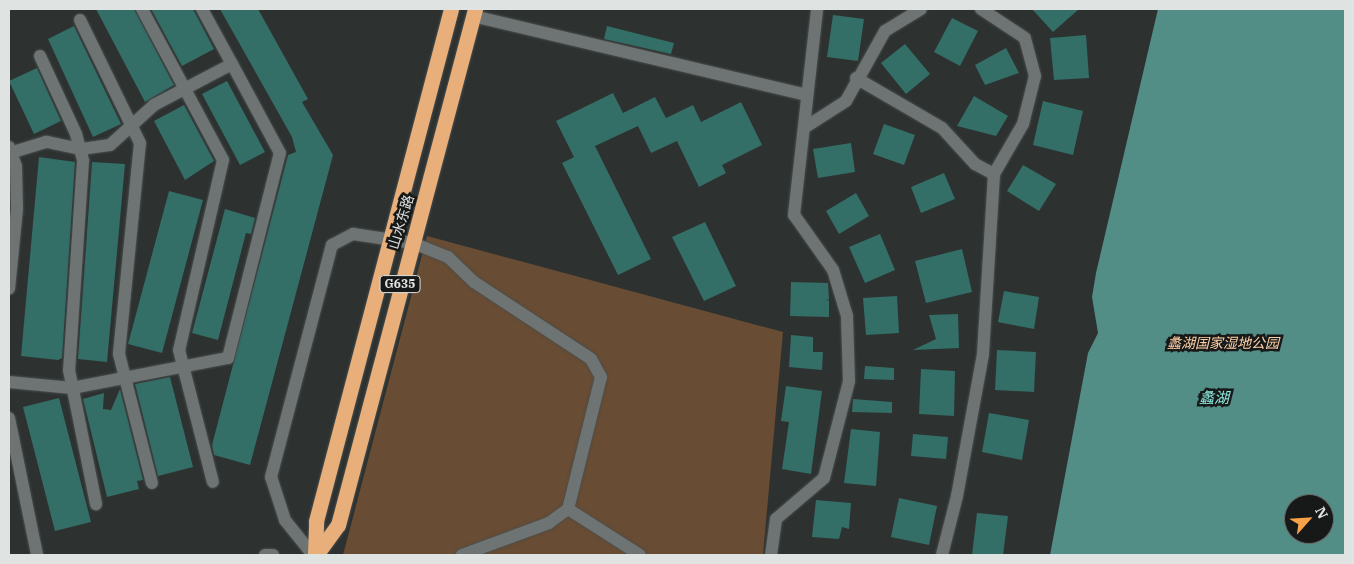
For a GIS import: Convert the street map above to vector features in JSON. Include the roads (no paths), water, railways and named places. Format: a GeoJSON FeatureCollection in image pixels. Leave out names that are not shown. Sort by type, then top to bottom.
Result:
{"type":"FeatureCollection","features":[{"type":"Feature","properties":{"kind":"highway","name":"山水东路"},"geometry":{"type":"LineString","coordinates":[[315,555],[316,522],[451,9]]}},
{"type":"Feature","properties":{"kind":"highway","name":"山水东路"},"geometry":{"type":"LineString","coordinates":[[315,555],[338,525],[474,12]]}},
{"type":"Feature","properties":{"kind":"street"},"geometry":{"type":"LineString","coordinates":[[142,9],[223,160],[179,350],[213,482]]}},
{"type":"Feature","properties":{"kind":"street"},"geometry":{"type":"LineString","coordinates":[[9,382],[72,388],[228,358],[280,153],[202,9]]}},
{"type":"Feature","properties":{"kind":"street"},"geometry":{"type":"LineString","coordinates":[[771,555],[776,519],[824,478],[849,380],[847,316],[833,270],[794,215],[817,9]]}},
{"type":"Feature","properties":{"kind":"street"},"geometry":{"type":"LineString","coordinates":[[804,128],[846,101],[856,78],[885,31],[921,9]]}},
{"type":"Feature","properties":{"kind":"street"},"geometry":{"type":"LineString","coordinates":[[942,555],[957,496],[983,354],[994,174],[1023,124],[1035,76],[1024,38],[981,9]]}},
{"type":"Feature","properties":{"kind":"street"},"geometry":{"type":"LineString","coordinates":[[474,12],[807,95]]}},
{"type":"Feature","properties":{"kind":"street"},"geometry":{"type":"LineString","coordinates":[[80,20],[140,143],[119,354],[152,483]]}},
{"type":"Feature","properties":{"kind":"street"},"geometry":{"type":"LineString","coordinates":[[40,56],[80,149],[72,388],[96,504]]}},
{"type":"Feature","properties":{"kind":"street"},"geometry":{"type":"LineString","coordinates":[[9,289],[17,209],[10,150],[46,142],[80,149],[110,145],[133,129],[154,105],[232,64]]}},
{"type":"Feature","properties":{"kind":"street"},"geometry":{"type":"LineString","coordinates":[[856,78],[942,128],[975,164],[994,174]]}},
{"type":"Feature","properties":{"kind":"street"},"geometry":{"type":"LineString","coordinates":[[315,555],[285,520],[271,476],[332,245],[353,234],[413,244],[448,257],[474,282],[591,359],[601,377],[568,508],[549,522],[462,555]]}},
{"type":"Feature","properties":{"kind":"street"},"geometry":{"type":"LineString","coordinates":[[9,418],[37,555]]}},
{"type":"Feature","properties":{"kind":"street"},"geometry":{"type":"LineString","coordinates":[[568,508],[640,555]]}},
{"type":"Feature","properties":{"kind":"street"},"geometry":{"type":"LineString","coordinates":[[266,555],[273,555]]}},
{"type":"Feature","properties":{"kind":"water","name":"蠡湖"},"geometry":{"type":"Polygon","coordinates":[[[1158,9],[1345,9],[1345,555],[1050,555],[1088,353],[1098,333],[1092,297],[1158,9]]]}},
{"type":"Feature","properties":{"kind":"park label","name":"蠡湖国家湿地公园"},"geometry":{"type":"Point","coordinates":[1223,343]}}]}
